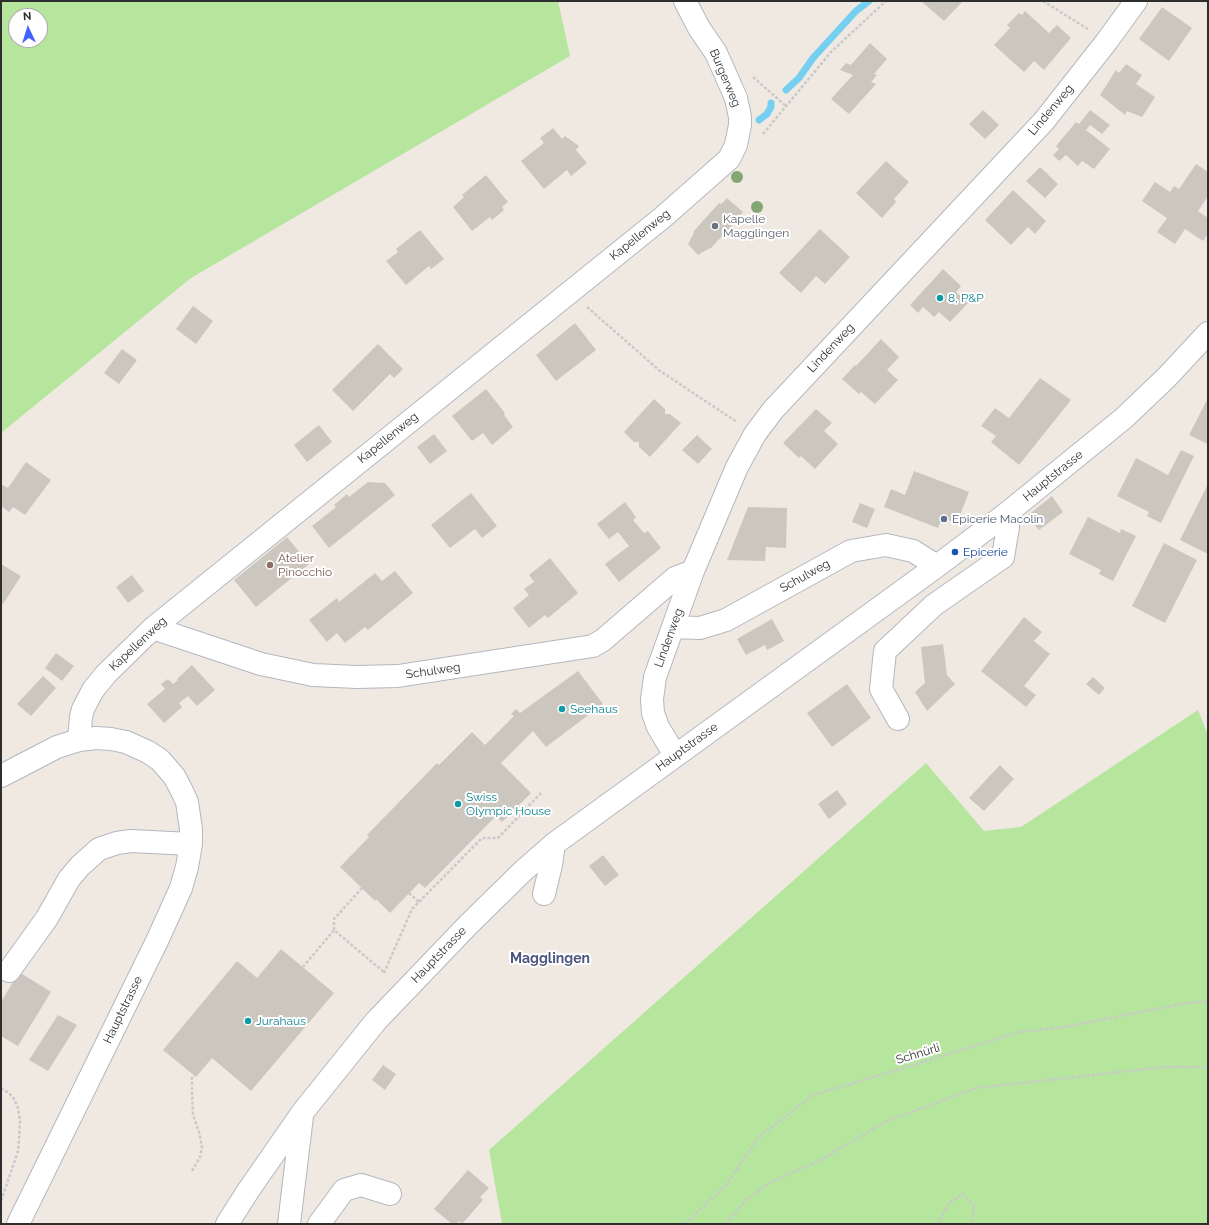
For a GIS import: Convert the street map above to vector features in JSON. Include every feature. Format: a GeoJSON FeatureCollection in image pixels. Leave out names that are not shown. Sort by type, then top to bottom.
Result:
{"type":"FeatureCollection","features":[{"type":"Feature","properties":{"kind":"street","name":"Burgerweg"},"geometry":{"type":"LineString","coordinates":[[686,1],[699,28],[716,53],[736,98],[740,125],[736,145],[729,159]]}},
{"type":"Feature","properties":{"kind":"street","name":"Lindenweg"},"geometry":{"type":"LineString","coordinates":[[675,755],[658,727],[653,713],[652,699],[655,677],[693,571],[737,466],[755,434],[773,410],[1044,121],[1107,41],[1136,1]]}},
{"type":"Feature","properties":{"kind":"street","name":"Kapellenweg"},"geometry":{"type":"LineString","coordinates":[[79,740],[83,709],[93,690],[106,674],[153,628],[662,218],[729,159]]}},
{"type":"Feature","properties":{"kind":"street","name":"Hauptstrasse"},"geometry":{"type":"LineString","coordinates":[[227,1224],[302,1113],[376,1021],[468,924],[523,871],[554,844],[937,566],[1006,514],[1124,418],[1208,333]]}},
{"type":"Feature","properties":{"kind":"street"},"geometry":{"type":"LineString","coordinates":[[898,720],[881,689],[884,651],[934,605],[1003,557],[1008,527],[1006,514]]}},
{"type":"Feature","properties":{"kind":"street","name":"Schulweg"},"geometry":{"type":"LineString","coordinates":[[674,627],[700,628],[726,620],[851,551],[886,545],[913,551],[937,566]]}},
{"type":"Feature","properties":{"kind":"street","name":"Schulweg"},"geometry":{"type":"LineString","coordinates":[[153,628],[261,664],[312,675],[357,677],[398,676],[593,646],[603,640],[675,578],[693,571]]}},
{"type":"Feature","properties":{"kind":"street","name":"Hauptstrasse"},"geometry":{"type":"LineString","coordinates":[[1,776],[57,747],[79,740],[111,738],[137,746],[160,760],[174,776],[187,802],[190,815],[191,844],[181,888],[18,1224]]}},
{"type":"Feature","properties":{"kind":"street"},"geometry":{"type":"LineString","coordinates":[[4,975],[47,918],[69,879],[80,866],[99,849],[117,843],[131,841],[191,844]]}},
{"type":"Feature","properties":{"kind":"street"},"geometry":{"type":"LineString","coordinates":[[544,894],[551,866],[554,844]]}},
{"type":"Feature","properties":{"kind":"street"},"geometry":{"type":"LineString","coordinates":[[289,1224],[302,1113]]}},
{"type":"Feature","properties":{"kind":"street"},"geometry":{"type":"LineString","coordinates":[[319,1224],[344,1190],[361,1185],[390,1194]]}},
{"type":"Feature","properties":{"kind":"path"},"geometry":{"type":"LineString","coordinates":[[761,136],[831,52],[886,1]]}},
{"type":"Feature","properties":{"kind":"path"},"geometry":{"type":"LineString","coordinates":[[1043,1],[1107,41]]}},
{"type":"Feature","properties":{"kind":"path"},"geometry":{"type":"LineString","coordinates":[[570,292],[660,370],[755,434]]}},
{"type":"Feature","properties":{"kind":"path"},"geometry":{"type":"LineString","coordinates":[[384,973],[412,909],[482,838],[498,838],[541,793]]}},
{"type":"Feature","properties":{"kind":"path"},"geometry":{"type":"LineString","coordinates":[[303,967],[334,930],[334,919],[362,888]]}},
{"type":"Feature","properties":{"kind":"path"},"geometry":{"type":"LineString","coordinates":[[409,893],[419,902]]}},
{"type":"Feature","properties":{"kind":"path"},"geometry":{"type":"LineString","coordinates":[[334,930],[389,977]]}},
{"type":"Feature","properties":{"kind":"path","name":"Schnürli"},"geometry":{"type":"LineString","coordinates":[[686,1224],[726,1185],[759,1137],[813,1094],[901,1069],[1019,1032],[1065,1027],[1186,1003],[1208,1001]]}},
{"type":"Feature","properties":{"kind":"path"},"geometry":{"type":"LineString","coordinates":[[726,1224],[744,1202],[769,1183],[820,1160],[887,1121],[976,1088],[1165,1067],[1208,1067]]}},
{"type":"Feature","properties":{"kind":"path"},"geometry":{"type":"LineString","coordinates":[[192,1074],[194,1115],[202,1148],[200,1157],[192,1171]]}},
{"type":"Feature","properties":{"kind":"path"},"geometry":{"type":"LineString","coordinates":[[1,1088],[13,1097],[18,1108],[20,1115],[20,1132],[18,1151],[1,1201]]}},
{"type":"Feature","properties":{"kind":"path"},"geometry":{"type":"LineString","coordinates":[[938,1224],[949,1203],[963,1194],[974,1206],[972,1224]]}},
{"type":"Feature","properties":{"kind":"green space"},"geometry":{"type":"Polygon","coordinates":[[[1,1],[558,1],[570,56],[191,278],[1,433],[1,1]]]}},
{"type":"Feature","properties":{"kind":"green space"},"geometry":{"type":"Polygon","coordinates":[[[1198,710],[1208,735],[1208,1224],[502,1224],[489,1150],[926,763],[984,831],[1021,827],[1198,710]]]}},
{"type":"Feature","properties":{"kind":"building"},"geometry":{"type":"Polygon","coordinates":[[[921,1],[963,1],[944,21],[921,1]]]}},
{"type":"Feature","properties":{"kind":"building"},"geometry":{"type":"Polygon","coordinates":[[[1162,7],[1192,28],[1169,61],[1139,39],[1162,7]]]}},
{"type":"Feature","properties":{"kind":"building"},"geometry":{"type":"Polygon","coordinates":[[[1025,11],[1049,33],[1057,25],[1071,38],[1044,70],[1034,61],[1024,72],[994,45],[1010,28],[1007,25],[1019,13],[1022,15],[1025,11]]]}},
{"type":"Feature","properties":{"kind":"building"},"geometry":{"type":"Polygon","coordinates":[[[870,43],[887,59],[874,74],[877,75],[871,82],[876,84],[849,114],[831,99],[853,75],[840,70],[846,63],[851,65],[870,43]]]}},
{"type":"Feature","properties":{"kind":"building"},"geometry":{"type":"Polygon","coordinates":[[[1126,64],[1142,75],[1136,84],[1155,97],[1142,117],[1127,111],[1125,115],[1100,95],[1116,70],[1119,73],[1126,64]]]}},
{"type":"Feature","properties":{"kind":"building"},"geometry":{"type":"Polygon","coordinates":[[[983,110],[999,125],[985,139],[969,124],[983,110]]]}},
{"type":"Feature","properties":{"kind":"building"},"geometry":{"type":"Polygon","coordinates":[[[1090,110],[1110,125],[1102,134],[1090,125],[1086,130],[1110,149],[1094,169],[1082,161],[1078,166],[1066,155],[1059,161],[1053,155],[1059,149],[1056,146],[1076,122],[1079,124],[1090,110]]]}},
{"type":"Feature","properties":{"kind":"building"},"geometry":{"type":"Polygon","coordinates":[[[553,128],[562,139],[565,136],[579,146],[576,150],[587,163],[571,176],[567,170],[544,189],[521,161],[544,143],[540,138],[553,128]]]}},
{"type":"Feature","properties":{"kind":"building"},"geometry":{"type":"Polygon","coordinates":[[[886,161],[909,182],[894,199],[896,202],[882,218],[856,193],[886,161]]]}},
{"type":"Feature","properties":{"kind":"building"},"geometry":{"type":"Polygon","coordinates":[[[1196,164],[1208,172],[1208,196],[1198,211],[1208,218],[1208,234],[1203,241],[1185,229],[1175,244],[1157,232],[1167,218],[1142,201],[1155,182],[1170,192],[1174,186],[1179,189],[1196,164]]]}},
{"type":"Feature","properties":{"kind":"building"},"geometry":{"type":"Polygon","coordinates":[[[1040,167],[1058,184],[1045,198],[1026,181],[1040,167]]]}},
{"type":"Feature","properties":{"kind":"building"},"geometry":{"type":"Polygon","coordinates":[[[486,175],[508,202],[502,207],[504,210],[492,220],[490,217],[472,231],[453,207],[464,197],[462,195],[486,175]]]}},
{"type":"Feature","properties":{"kind":"building"},"geometry":{"type":"Polygon","coordinates":[[[1013,190],[1046,221],[1035,234],[1028,227],[1011,245],[985,220],[1013,190]]]}},
{"type":"Feature","properties":{"kind":"building","name":"Kapelle Magglingen"},"geometry":{"type":"Polygon","coordinates":[[[727,198],[743,212],[711,248],[698,255],[688,244],[694,233],[693,232],[719,203],[721,204],[727,198]]]}},
{"type":"Feature","properties":{"kind":"building"},"geometry":{"type":"Polygon","coordinates":[[[820,229],[850,257],[825,284],[816,276],[801,293],[779,273],[820,229]]]}},
{"type":"Feature","properties":{"kind":"building"},"geometry":{"type":"Polygon","coordinates":[[[420,230],[444,259],[431,269],[429,266],[406,285],[386,261],[398,252],[396,249],[420,230]]]}},
{"type":"Feature","properties":{"kind":"building","name":"8, P&P"},"geometry":{"type":"Polygon","coordinates":[[[943,269],[961,286],[956,292],[968,303],[950,322],[939,312],[934,317],[923,307],[918,313],[910,305],[943,269]]]}},
{"type":"Feature","properties":{"kind":"building"},"geometry":{"type":"Polygon","coordinates":[[[193,306],[213,321],[196,344],[176,329],[193,306]]]}},
{"type":"Feature","properties":{"kind":"building"},"geometry":{"type":"Polygon","coordinates":[[[575,323],[596,350],[556,381],[536,355],[575,323]]]}},
{"type":"Feature","properties":{"kind":"building"},"geometry":{"type":"Polygon","coordinates":[[[881,339],[899,357],[887,370],[898,380],[875,404],[861,392],[859,394],[842,379],[881,339]]]}},
{"type":"Feature","properties":{"kind":"building"},"geometry":{"type":"Polygon","coordinates":[[[378,344],[403,369],[394,378],[390,374],[353,411],[332,390],[378,344]]]}},
{"type":"Feature","properties":{"kind":"building"},"geometry":{"type":"Polygon","coordinates":[[[122,349],[137,360],[119,384],[104,373],[122,349]]]}},
{"type":"Feature","properties":{"kind":"building"},"geometry":{"type":"Polygon","coordinates":[[[1040,378],[1071,400],[1019,465],[991,442],[996,436],[981,426],[995,408],[1009,418],[1040,378]]]}},
{"type":"Feature","properties":{"kind":"building"},"geometry":{"type":"Polygon","coordinates":[[[486,389],[505,413],[504,415],[513,427],[492,445],[483,433],[472,441],[452,416],[486,389]]]}},
{"type":"Feature","properties":{"kind":"building"},"geometry":{"type":"Polygon","coordinates":[[[1208,398],[1208,444],[1189,435],[1208,398]]]}},
{"type":"Feature","properties":{"kind":"building"},"geometry":{"type":"Polygon","coordinates":[[[654,399],[665,409],[665,414],[670,414],[681,423],[650,457],[639,447],[639,442],[634,442],[624,432],[654,399]]]}},
{"type":"Feature","properties":{"kind":"building"},"geometry":{"type":"Polygon","coordinates":[[[816,409],[832,423],[824,431],[838,444],[815,469],[801,456],[799,458],[783,443],[816,409]]]}},
{"type":"Feature","properties":{"kind":"building"},"geometry":{"type":"Polygon","coordinates":[[[319,425],[332,442],[307,462],[294,445],[319,425]]]}},
{"type":"Feature","properties":{"kind":"building"},"geometry":{"type":"Polygon","coordinates":[[[434,434],[447,451],[430,464],[417,447],[434,434]]]}},
{"type":"Feature","properties":{"kind":"building"},"geometry":{"type":"Polygon","coordinates":[[[697,435],[712,449],[698,464],[682,450],[697,435]]]}},
{"type":"Feature","properties":{"kind":"building"},"geometry":{"type":"Polygon","coordinates":[[[1181,450],[1194,456],[1161,523],[1147,516],[1149,512],[1117,496],[1136,458],[1168,475],[1181,450]]]}},
{"type":"Feature","properties":{"kind":"building"},"geometry":{"type":"Polygon","coordinates":[[[26,462],[51,480],[25,515],[13,507],[9,512],[1,506],[1,487],[3,485],[8,488],[26,462]]]}},
{"type":"Feature","properties":{"kind":"building"},"geometry":{"type":"Polygon","coordinates":[[[914,471],[969,492],[957,523],[942,518],[938,528],[884,507],[891,489],[905,495],[914,471]]]}},
{"type":"Feature","properties":{"kind":"building"},"geometry":{"type":"Polygon","coordinates":[[[368,482],[385,483],[395,495],[329,548],[312,526],[336,507],[334,505],[347,494],[349,497],[368,482]]]}},
{"type":"Feature","properties":{"kind":"building"},"geometry":{"type":"Polygon","coordinates":[[[1208,484],[1208,554],[1180,540],[1208,484]]]}},
{"type":"Feature","properties":{"kind":"building"},"geometry":{"type":"Polygon","coordinates":[[[471,493],[497,526],[482,538],[475,529],[450,548],[431,525],[471,493]]]}},
{"type":"Feature","properties":{"kind":"building"},"geometry":{"type":"Polygon","coordinates":[[[1052,496],[1063,512],[1039,530],[1027,516],[1052,496]]]}},
{"type":"Feature","properties":{"kind":"building"},"geometry":{"type":"Polygon","coordinates":[[[625,502],[636,517],[633,520],[644,533],[648,531],[661,548],[619,582],[605,564],[629,546],[618,532],[609,539],[597,524],[625,502]]]}},
{"type":"Feature","properties":{"kind":"building"},"geometry":{"type":"Polygon","coordinates":[[[860,503],[875,509],[867,528],[852,522],[860,503]]]}},
{"type":"Feature","properties":{"kind":"building"},"geometry":{"type":"Polygon","coordinates":[[[748,507],[787,508],[786,548],[766,547],[765,561],[727,560],[748,507]]]}},
{"type":"Feature","properties":{"kind":"building"},"geometry":{"type":"Polygon","coordinates":[[[1088,517],[1120,533],[1121,529],[1136,536],[1113,581],[1099,574],[1101,570],[1069,554],[1088,517]]]}},
{"type":"Feature","properties":{"kind":"building"},"geometry":{"type":"Polygon","coordinates":[[[287,537],[309,564],[256,607],[234,580],[287,537]]]}},
{"type":"Feature","properties":{"kind":"building"},"geometry":{"type":"Polygon","coordinates":[[[1164,543],[1197,560],[1165,623],[1132,606],[1164,543]]]}},
{"type":"Feature","properties":{"kind":"building"},"geometry":{"type":"Polygon","coordinates":[[[550,558],[578,593],[548,618],[545,615],[529,628],[513,608],[529,595],[524,589],[534,582],[529,575],[550,558]]]}},
{"type":"Feature","properties":{"kind":"building"},"geometry":{"type":"Polygon","coordinates":[[[1,564],[21,576],[3,604],[1,603],[1,564]]]}},
{"type":"Feature","properties":{"kind":"building"},"geometry":{"type":"Polygon","coordinates":[[[395,571],[413,593],[368,630],[365,627],[345,643],[337,633],[327,642],[309,620],[337,598],[339,602],[375,573],[382,581],[395,571]]]}},
{"type":"Feature","properties":{"kind":"building"},"geometry":{"type":"Polygon","coordinates":[[[132,575],[144,591],[128,603],[116,587],[132,575]]]}},
{"type":"Feature","properties":{"kind":"building"},"geometry":{"type":"Polygon","coordinates":[[[1024,617],[1042,632],[1034,641],[1050,654],[1024,686],[1036,695],[1026,707],[981,671],[1024,617]]]}},
{"type":"Feature","properties":{"kind":"building"},"geometry":{"type":"Polygon","coordinates":[[[772,619],[784,641],[767,650],[765,645],[746,655],[737,639],[772,619]]]}},
{"type":"Feature","properties":{"kind":"building"},"geometry":{"type":"Polygon","coordinates":[[[943,644],[947,675],[955,684],[927,711],[915,692],[925,683],[921,647],[943,644]]]}},
{"type":"Feature","properties":{"kind":"building"},"geometry":{"type":"Polygon","coordinates":[[[56,653],[74,666],[62,681],[45,668],[56,653]]]}},
{"type":"Feature","properties":{"kind":"building"},"geometry":{"type":"Polygon","coordinates":[[[192,665],[215,690],[197,706],[188,696],[179,703],[182,707],[164,723],[147,704],[165,689],[161,684],[168,679],[173,684],[192,665]]]}},
{"type":"Feature","properties":{"kind":"building","name":"Swiss Olympic House"},"geometry":{"type":"Polygon","coordinates":[[[578,671],[603,704],[546,747],[533,731],[501,763],[531,793],[502,822],[496,816],[425,888],[419,883],[390,913],[376,899],[375,901],[340,867],[369,837],[367,835],[437,763],[439,765],[472,732],[485,745],[514,716],[511,714],[516,709],[520,713],[578,671]]]}},
{"type":"Feature","properties":{"kind":"building"},"geometry":{"type":"Polygon","coordinates":[[[43,676],[56,688],[31,716],[17,704],[43,676]]]}},
{"type":"Feature","properties":{"kind":"building"},"geometry":{"type":"Polygon","coordinates":[[[1093,677],[1105,688],[1099,695],[1086,684],[1093,677]]]}},
{"type":"Feature","properties":{"kind":"building"},"geometry":{"type":"Polygon","coordinates":[[[847,684],[871,718],[832,747],[807,713],[847,684]]]}},
{"type":"Feature","properties":{"kind":"building"},"geometry":{"type":"Polygon","coordinates":[[[1000,765],[1014,779],[984,811],[969,798],[1000,765]]]}},
{"type":"Feature","properties":{"kind":"building"},"geometry":{"type":"Polygon","coordinates":[[[837,790],[847,804],[829,819],[818,804],[837,790]]]}},
{"type":"Feature","properties":{"kind":"building"},"geometry":{"type":"Polygon","coordinates":[[[603,855],[619,875],[605,886],[589,866],[603,855]]]}},
{"type":"Feature","properties":{"kind":"building","name":"Jurahaus"},"geometry":{"type":"Polygon","coordinates":[[[281,949],[334,993],[251,1091],[212,1058],[196,1077],[163,1050],[237,961],[257,978],[281,949]]]}},
{"type":"Feature","properties":{"kind":"building"},"geometry":{"type":"Polygon","coordinates":[[[19,972],[51,992],[18,1046],[1,1036],[1,1002],[19,972]]]}},
{"type":"Feature","properties":{"kind":"building"},"geometry":{"type":"Polygon","coordinates":[[[58,1015],[77,1025],[48,1071],[29,1060],[58,1015]]]}},
{"type":"Feature","properties":{"kind":"building"},"geometry":{"type":"Polygon","coordinates":[[[383,1065],[396,1074],[385,1090],[372,1080],[383,1065]]]}},
{"type":"Feature","properties":{"kind":"building"},"geometry":{"type":"Polygon","coordinates":[[[468,1170],[489,1188],[480,1197],[483,1200],[462,1224],[459,1221],[456,1224],[452,1224],[434,1209],[468,1170]]]}},
{"type":"Feature","properties":{"kind":"waterway"},"geometry":{"type":"LineString","coordinates":[[786,90],[799,78],[813,58],[856,11],[869,1]]}},
{"type":"Feature","properties":{"kind":"waterway"},"geometry":{"type":"LineString","coordinates":[[759,120],[767,114],[771,107],[771,103]]}},
{"type":"Feature","properties":{"kind":"place","name":"Kapelle Magglingen"},"geometry":{"type":"Point","coordinates":[715,226]}},
{"type":"Feature","properties":{"kind":"place","name":"8, P&P"},"geometry":{"type":"Point","coordinates":[940,298]}},
{"type":"Feature","properties":{"kind":"place","name":"Epicerie Macolin"},"geometry":{"type":"Point","coordinates":[944,519]}},
{"type":"Feature","properties":{"kind":"place","name":"Epicerie"},"geometry":{"type":"Point","coordinates":[955,552]}},
{"type":"Feature","properties":{"kind":"place","name":"Atelier Pinocchio"},"geometry":{"type":"Point","coordinates":[270,565]}},
{"type":"Feature","properties":{"kind":"place","name":"Seehaus"},"geometry":{"type":"Point","coordinates":[562,709]}},
{"type":"Feature","properties":{"kind":"place","name":"Swiss Olympic House"},"geometry":{"type":"Point","coordinates":[458,804]}},
{"type":"Feature","properties":{"kind":"place","name":"Jurahaus"},"geometry":{"type":"Point","coordinates":[248,1021]}},
{"type":"Feature","properties":{"kind":"district","name":"Magglingen"},"geometry":{"type":"Point","coordinates":[550,959]}}]}
